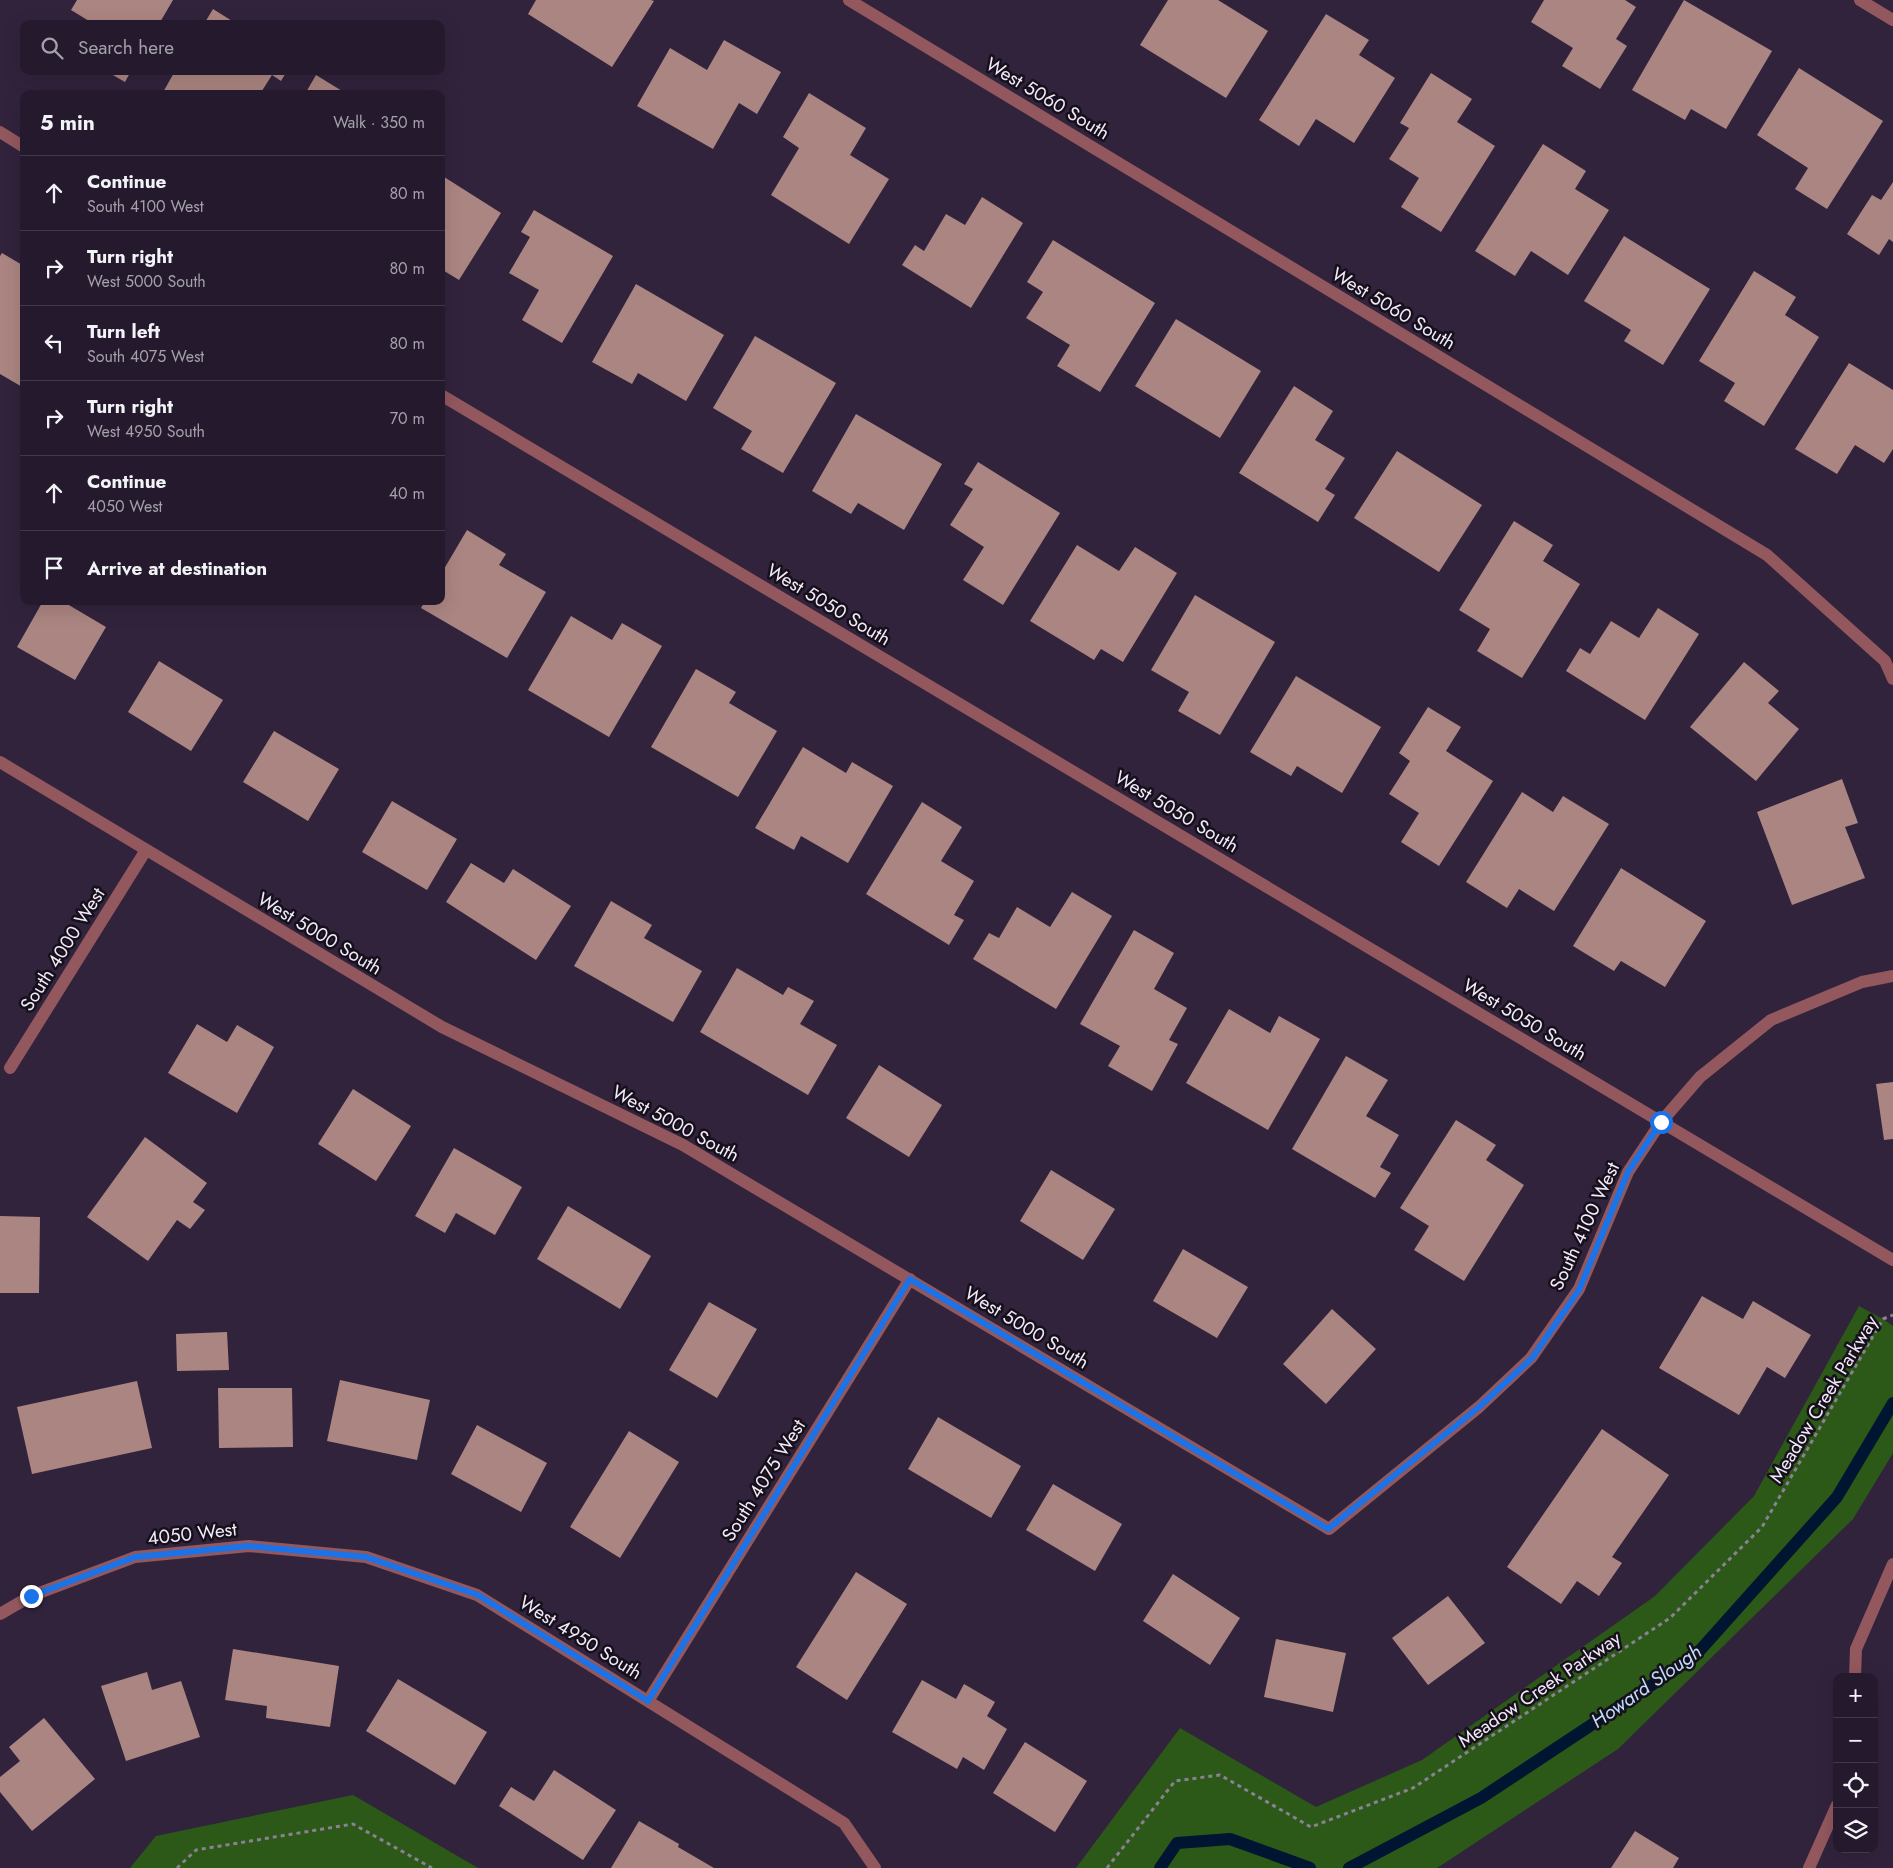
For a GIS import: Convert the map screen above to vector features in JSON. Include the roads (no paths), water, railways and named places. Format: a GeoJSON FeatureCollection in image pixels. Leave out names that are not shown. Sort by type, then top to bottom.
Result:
{"type":"FeatureCollection","features":[{"type":"Feature","properties":{"kind":"street","name":"West 5060 South"},"geometry":{"type":"LineString","coordinates":[[849,0],[1767,555],[1886,661],[1893,679]]}},
{"type":"Feature","properties":{"kind":"street"},"geometry":{"type":"LineString","coordinates":[[1860,0],[1893,20]]}},
{"type":"Feature","properties":{"kind":"street"},"geometry":{"type":"LineString","coordinates":[[0,132],[20,144]]}},
{"type":"Feature","properties":{"kind":"street","name":"West 5050 South"},"geometry":{"type":"LineString","coordinates":[[445,397],[1893,1260]]}},
{"type":"Feature","properties":{"kind":"street","name":"West 5000 South"},"geometry":{"type":"LineString","coordinates":[[0,762],[442,1028],[683,1144],[1328,1529]]}},
{"type":"Feature","properties":{"kind":"street","name":"South 4000 West"},"geometry":{"type":"LineString","coordinates":[[10,1068],[146,850]]}},
{"type":"Feature","properties":{"kind":"street","name":"South 4100 West"},"geometry":{"type":"LineString","coordinates":[[1328,1529],[1479,1407],[1532,1358],[1579,1290],[1628,1172],[1661,1122],[1700,1077],[1771,1020],[1862,982],[1893,976]]}},
{"type":"Feature","properties":{"kind":"street","name":"South 4075 West"},"geometry":{"type":"LineString","coordinates":[[648,1701],[910,1279]]}},
{"type":"Feature","properties":{"kind":"street","name":"West 4950 South"},"geometry":{"type":"LineString","coordinates":[[249,1546],[366,1557],[478,1595],[844,1823],[875,1868]]}},
{"type":"Feature","properties":{"kind":"street","name":"4050 West"},"geometry":{"type":"LineString","coordinates":[[0,1614],[31,1596],[135,1557],[249,1546]]}},
{"type":"Feature","properties":{"kind":"street"},"geometry":{"type":"LineString","coordinates":[[1855,1673],[1856,1649],[1893,1564]]}},
{"type":"Feature","properties":{"kind":"street"},"geometry":{"type":"LineString","coordinates":[[1809,1868],[1836,1808]]}},
{"type":"Feature","properties":{"kind":"waterway","name":"Howard Slough"},"geometry":{"type":"LineString","coordinates":[[1349,1868],[1481,1798],[1694,1657],[1837,1497],[1893,1403]]}},
{"type":"Feature","properties":{"kind":"waterway","name":"Howard Slough"},"geometry":{"type":"LineString","coordinates":[[1160,1868],[1177,1843],[1230,1839],[1310,1868]]}}]}
